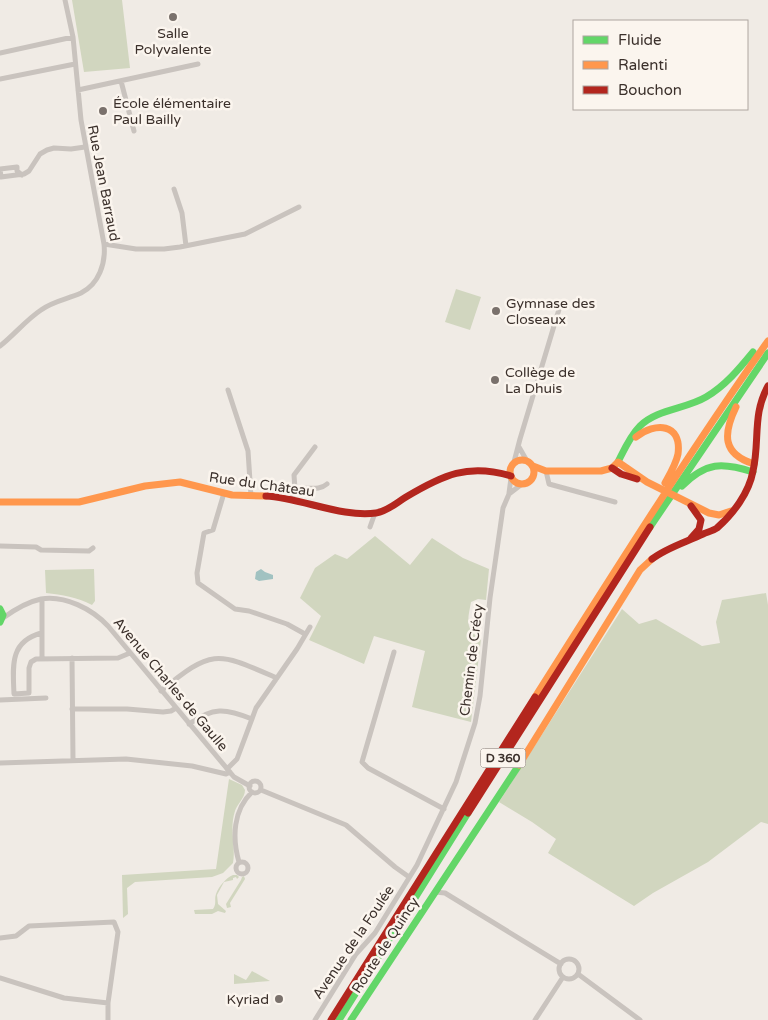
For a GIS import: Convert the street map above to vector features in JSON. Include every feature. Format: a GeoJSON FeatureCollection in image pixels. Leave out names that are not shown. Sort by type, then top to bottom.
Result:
{"type":"FeatureCollection","features":[{"type":"Feature","properties":{"kind":"main road"},"geometry":{"type":"LineString","coordinates":[[511,477],[510,469],[514,462],[520,460],[527,461],[533,466],[546,471],[601,471],[612,468],[618,462],[636,430],[648,420],[657,415],[696,402],[720,389],[738,372],[758,347],[767,343]]}},
{"type":"Feature","properties":{"kind":"main road","name":"D 360"},"geometry":{"type":"LineString","coordinates":[[331,1020],[649,516],[711,422],[767,343]]}},
{"type":"Feature","properties":{"kind":"main road"},"geometry":{"type":"LineString","coordinates":[[754,464],[746,462],[734,454],[729,448],[726,432],[733,412],[766,363],[767,355]]}},
{"type":"Feature","properties":{"kind":"main road","name":"D 360"},"geometry":{"type":"LineString","coordinates":[[339,1020],[669,497],[767,355]]}},
{"type":"Feature","properties":{"kind":"main road"},"geometry":{"type":"LineString","coordinates":[[687,502],[696,511],[704,528],[708,531],[715,530],[744,496],[753,472],[757,410],[762,395],[768,386]]}},
{"type":"Feature","properties":{"kind":"main road"},"geometry":{"type":"LineString","coordinates":[[627,445],[642,431],[658,425],[674,434],[678,441],[676,460],[664,485],[648,510],[649,516]]}},
{"type":"Feature","properties":{"kind":"main road"},"geometry":{"type":"LineString","coordinates":[[618,462],[647,482],[712,514],[718,518],[718,525]]}},
{"type":"Feature","properties":{"kind":"main road"},"geometry":{"type":"LineString","coordinates":[[669,497],[676,494],[692,476],[710,465],[727,464],[753,472]]}},
{"type":"Feature","properties":{"kind":"main road"},"geometry":{"type":"LineString","coordinates":[[532,478],[533,466]]}},
{"type":"Feature","properties":{"kind":"main road"},"geometry":{"type":"LineString","coordinates":[[612,468],[621,474],[647,482]]}},
{"type":"Feature","properties":{"kind":"main road"},"geometry":{"type":"LineString","coordinates":[[376,513],[456,472],[472,469],[497,471],[522,484],[546,471]]}},
{"type":"Feature","properties":{"kind":"main road","name":"Rue du Château"},"geometry":{"type":"LineString","coordinates":[[0,502],[80,502],[128,490],[180,482],[238,496],[271,496],[332,508],[376,513]]}},
{"type":"Feature","properties":{"kind":"main road"},"geometry":{"type":"LineString","coordinates":[[686,542],[695,534],[704,515],[719,515],[733,510]]}},
{"type":"Feature","properties":{"kind":"main road","name":"Route de Quincy"},"geometry":{"type":"LineString","coordinates":[[351,1020],[526,754],[640,570],[650,559],[664,550],[708,531]]}},
{"type":"Feature","properties":{"kind":"main road"},"geometry":{"type":"LineString","coordinates":[[0,609],[1,620]]}},
{"type":"Feature","properties":{"kind":"street","name":"Rue Jean Barraud"},"geometry":{"type":"LineString","coordinates":[[0,346],[48,305],[81,293],[91,286],[102,269],[104,260],[104,244],[85,147],[73,37],[65,0]]}},
{"type":"Feature","properties":{"kind":"street"},"geometry":{"type":"LineString","coordinates":[[0,52],[73,37]]}},
{"type":"Feature","properties":{"kind":"street"},"geometry":{"type":"LineString","coordinates":[[0,79],[75,64]]}},
{"type":"Feature","properties":{"kind":"street"},"geometry":{"type":"LineString","coordinates":[[78,90],[198,64]]}},
{"type":"Feature","properties":{"kind":"street"},"geometry":{"type":"LineString","coordinates":[[121,80],[134,131]]}},
{"type":"Feature","properties":{"kind":"street"},"geometry":{"type":"LineString","coordinates":[[22,175],[17,171],[17,167],[0,169],[1,178],[22,175],[29,171],[40,154],[47,150],[85,147]]}},
{"type":"Feature","properties":{"kind":"street"},"geometry":{"type":"LineString","coordinates":[[174,189],[182,213],[186,246]]}},
{"type":"Feature","properties":{"kind":"street"},"geometry":{"type":"LineString","coordinates":[[104,244],[136,249],[164,249],[186,246],[245,234],[299,207]]}},
{"type":"Feature","properties":{"kind":"street"},"geometry":{"type":"LineString","coordinates":[[514,462],[560,306]]}},
{"type":"Feature","properties":{"kind":"street"},"geometry":{"type":"LineString","coordinates":[[228,390],[248,450],[252,496]]}},
{"type":"Feature","properties":{"kind":"street"},"geometry":{"type":"LineString","coordinates":[[292,499],[295,489],[294,475],[315,447]]}},
{"type":"Feature","properties":{"kind":"street"},"geometry":{"type":"LineString","coordinates":[[519,447],[527,461]]}},
{"type":"Feature","properties":{"kind":"street"},"geometry":{"type":"LineString","coordinates":[[546,471],[549,484],[615,502]]}},
{"type":"Feature","properties":{"kind":"street","name":"Chemin de Crécy"},"geometry":{"type":"LineString","coordinates":[[410,877],[444,809],[463,763],[475,723],[503,508],[509,494],[511,477]]}},
{"type":"Feature","properties":{"kind":"street"},"geometry":{"type":"LineString","coordinates":[[295,489],[301,487],[317,489],[323,488],[327,484]]}},
{"type":"Feature","properties":{"kind":"street"},"geometry":{"type":"LineString","coordinates":[[509,494],[522,484]]}},
{"type":"Feature","properties":{"kind":"street"},"geometry":{"type":"LineString","coordinates":[[224,493],[213,530],[204,533],[197,573],[198,583],[235,609],[249,611],[287,624],[305,634]]}},
{"type":"Feature","properties":{"kind":"street"},"geometry":{"type":"LineString","coordinates":[[370,526],[376,513]]}},
{"type":"Feature","properties":{"kind":"street"},"geometry":{"type":"LineString","coordinates":[[0,546],[89,552],[93,548]]}},
{"type":"Feature","properties":{"kind":"street"},"geometry":{"type":"LineString","coordinates":[[42,599],[42,658]]}},
{"type":"Feature","properties":{"kind":"street","name":"Avenue Charles de Gaulle"},"geometry":{"type":"LineString","coordinates":[[0,609],[13,609],[42,599],[75,604],[91,612],[103,621],[234,777],[250,786]]}},
{"type":"Feature","properties":{"kind":"street","name":"Avenue Charles de Gaulle"},"geometry":{"type":"LineString","coordinates":[[1,620],[13,609]]}},
{"type":"Feature","properties":{"kind":"street"},"geometry":{"type":"LineString","coordinates":[[0,763],[126,759],[192,766],[226,774],[237,759],[256,708],[310,627]]}},
{"type":"Feature","properties":{"kind":"street"},"geometry":{"type":"LineString","coordinates":[[41,633],[27,640],[16,651],[13,666],[14,694],[29,694],[29,668],[31,662],[36,659],[118,658],[130,653]]}},
{"type":"Feature","properties":{"kind":"street"},"geometry":{"type":"LineString","coordinates":[[394,652],[362,762],[368,768],[444,809]]}},
{"type":"Feature","properties":{"kind":"street"},"geometry":{"type":"LineString","coordinates":[[72,658],[73,760]]}},
{"type":"Feature","properties":{"kind":"street"},"geometry":{"type":"LineString","coordinates":[[161,691],[194,665],[203,660],[218,658],[235,660],[277,678]]}},
{"type":"Feature","properties":{"kind":"street"},"geometry":{"type":"LineString","coordinates":[[0,700],[46,698]]}},
{"type":"Feature","properties":{"kind":"street"},"geometry":{"type":"LineString","coordinates":[[72,709],[127,709],[163,712],[172,711],[176,708]]}},
{"type":"Feature","properties":{"kind":"street"},"geometry":{"type":"LineString","coordinates":[[189,724],[207,713],[221,710],[232,711],[252,719]]}},
{"type":"Feature","properties":{"kind":"street"},"geometry":{"type":"LineString","coordinates":[[252,792],[250,786],[254,782],[260,784],[261,790]]}},
{"type":"Feature","properties":{"kind":"street"},"geometry":{"type":"LineString","coordinates":[[252,792],[256,793],[261,790]]}},
{"type":"Feature","properties":{"kind":"street"},"geometry":{"type":"LineString","coordinates":[[261,790],[346,825],[395,867],[410,877]]}},
{"type":"Feature","properties":{"kind":"street"},"geometry":{"type":"LineString","coordinates":[[239,862],[236,820],[244,802],[252,792]]}},
{"type":"Feature","properties":{"kind":"street","name":"Avenue de la Foulée"},"geometry":{"type":"LineString","coordinates":[[315,1020],[356,954],[375,933],[410,877]]}},
{"type":"Feature","properties":{"kind":"street"},"geometry":{"type":"LineString","coordinates":[[440,884],[445,893]]}},
{"type":"Feature","properties":{"kind":"street"},"geometry":{"type":"LineString","coordinates":[[435,892],[445,893],[561,964]]}},
{"type":"Feature","properties":{"kind":"street"},"geometry":{"type":"LineString","coordinates":[[0,938],[14,937],[29,926],[114,922],[118,932],[108,1003],[108,1020]]}},
{"type":"Feature","properties":{"kind":"street"},"geometry":{"type":"LineString","coordinates":[[566,960],[574,961],[579,968],[578,974],[569,979],[563,977],[560,972],[561,964],[566,960]]}},
{"type":"Feature","properties":{"kind":"street"},"geometry":{"type":"LineString","coordinates":[[578,974],[640,1020]]}},
{"type":"Feature","properties":{"kind":"street"},"geometry":{"type":"LineString","coordinates":[[535,1020],[563,977]]}},
{"type":"Feature","properties":{"kind":"street"},"geometry":{"type":"LineString","coordinates":[[0,978],[74,1000],[108,1003]]}},
{"type":"Feature","properties":{"kind":"green space"},"geometry":{"type":"Polygon","coordinates":[[[72,0],[122,0],[130,68],[84,72],[72,0]]]}},
{"type":"Feature","properties":{"kind":"green space"},"geometry":{"type":"Polygon","coordinates":[[[456,289],[481,297],[470,330],[445,322],[456,289]]]}},
{"type":"Feature","properties":{"kind":"green space"},"geometry":{"type":"Polygon","coordinates":[[[375,536],[410,565],[432,538],[463,558],[489,569],[486,600],[478,599],[471,602],[469,614],[468,623],[472,631],[481,639],[471,722],[412,707],[425,651],[374,636],[364,664],[309,640],[321,616],[300,598],[315,568],[335,554],[347,559],[375,536]]]}},
{"type":"Feature","properties":{"kind":"green space"},"geometry":{"type":"Polygon","coordinates":[[[94,569],[95,601],[92,605],[75,598],[46,593],[45,570],[94,569]]]}},
{"type":"Feature","properties":{"kind":"green space"},"geometry":{"type":"Polygon","coordinates":[[[766,593],[768,605],[768,824],[761,822],[708,862],[634,906],[548,853],[556,839],[499,802],[622,609],[639,624],[656,619],[702,646],[720,643],[716,622],[722,600],[766,593]]]}},
{"type":"Feature","properties":{"kind":"green space"},"geometry":{"type":"Polygon","coordinates":[[[229,779],[242,785],[245,790],[244,796],[236,808],[233,817],[233,863],[223,873],[212,877],[135,882],[127,888],[128,914],[123,918],[122,875],[216,869],[229,779]]]}},
{"type":"Feature","properties":{"kind":"green space"},"geometry":{"type":"Polygon","coordinates":[[[233,875],[239,877],[224,882],[217,895],[218,904],[226,911],[225,913],[218,911],[212,914],[195,914],[194,910],[213,909],[216,894],[219,888],[225,880],[233,875]]]}},
{"type":"Feature","properties":{"kind":"green space"},"geometry":{"type":"Polygon","coordinates":[[[244,876],[245,879],[230,903],[231,907],[227,908],[226,904],[244,876]]]}},
{"type":"Feature","properties":{"kind":"green space"},"geometry":{"type":"Polygon","coordinates":[[[252,971],[270,981],[234,984],[234,974],[246,980],[252,971]]]}},
{"type":"Feature","properties":{"kind":"water"},"geometry":{"type":"Polygon","coordinates":[[[261,569],[273,575],[273,579],[259,581],[255,579],[256,572],[261,569]]]}},
{"type":"Feature","properties":{"kind":"traffic: fast"},"geometry":{"type":"LineString","coordinates":[[618,462],[633,434],[647,420],[698,401],[713,393],[731,377],[753,352]]}},
{"type":"Feature","properties":{"kind":"traffic: fast"},"geometry":{"type":"LineString","coordinates":[[650,527],[768,353]]}},
{"type":"Feature","properties":{"kind":"traffic: fast"},"geometry":{"type":"LineString","coordinates":[[682,486],[699,472],[715,466],[732,467],[753,472]]}},
{"type":"Feature","properties":{"kind":"traffic: fast"},"geometry":{"type":"LineString","coordinates":[[0,609],[3,615],[0,622]]}},
{"type":"Feature","properties":{"kind":"traffic: fast"},"geometry":{"type":"LineString","coordinates":[[351,1020],[519,765]]}},
{"type":"Feature","properties":{"kind":"traffic: fast"},"geometry":{"type":"LineString","coordinates":[[339,1020],[468,813]]}},
{"type":"Feature","properties":{"kind":"traffic: slow"},"geometry":{"type":"LineString","coordinates":[[535,697],[678,473],[768,341]]}},
{"type":"Feature","properties":{"kind":"traffic: slow"},"geometry":{"type":"LineString","coordinates":[[736,407],[729,426],[728,442],[736,455],[754,464]]}},
{"type":"Feature","properties":{"kind":"traffic: slow"},"geometry":{"type":"LineString","coordinates":[[636,437],[643,432],[659,428],[666,428],[676,436],[678,454],[665,483]]}},
{"type":"Feature","properties":{"kind":"traffic: slow"},"geometry":{"type":"LineString","coordinates":[[522,460],[531,463],[534,472],[531,481],[522,484],[513,481],[510,472],[513,463],[522,460]]}},
{"type":"Feature","properties":{"kind":"traffic: slow"},"geometry":{"type":"LineString","coordinates":[[533,466],[546,471],[601,471],[612,468],[618,462],[647,482],[709,513],[719,515],[731,511]]}},
{"type":"Feature","properties":{"kind":"traffic: slow"},"geometry":{"type":"LineString","coordinates":[[0,502],[79,502],[145,486],[180,482],[232,495],[266,496]]}},
{"type":"Feature","properties":{"kind":"traffic: slow"},"geometry":{"type":"LineString","coordinates":[[519,765],[640,570],[652,559]]}},
{"type":"Feature","properties":{"kind":"traffic: jam"},"geometry":{"type":"LineString","coordinates":[[652,559],[670,548],[715,529],[729,516],[744,495],[753,471],[758,418],[768,386]]}},
{"type":"Feature","properties":{"kind":"traffic: jam"},"geometry":{"type":"LineString","coordinates":[[612,468],[621,474],[637,479]]}},
{"type":"Feature","properties":{"kind":"traffic: jam"},"geometry":{"type":"LineString","coordinates":[[266,496],[350,513],[376,513],[388,509],[432,483],[456,473],[482,471],[511,476]]}},
{"type":"Feature","properties":{"kind":"traffic: jam"},"geometry":{"type":"LineString","coordinates":[[691,506],[701,520],[699,529],[691,538]]}},
{"type":"Feature","properties":{"kind":"traffic: jam"},"geometry":{"type":"LineString","coordinates":[[468,813],[650,527]]}},
{"type":"Feature","properties":{"kind":"traffic: jam"},"geometry":{"type":"LineString","coordinates":[[331,1020],[535,697]]}},
{"type":"Feature","properties":{"kind":"place","name":"Salle Polyvalente"},"geometry":{"type":"Point","coordinates":[173,17]}},
{"type":"Feature","properties":{"kind":"place","name":"École élémentaire Paul Bailly"},"geometry":{"type":"Point","coordinates":[103,111]}},
{"type":"Feature","properties":{"kind":"place","name":"Gymnase des Closeaux"},"geometry":{"type":"Point","coordinates":[496,311]}},
{"type":"Feature","properties":{"kind":"place","name":"Collège de La Dhuis"},"geometry":{"type":"Point","coordinates":[495,380]}},
{"type":"Feature","properties":{"kind":"place","name":"Kyriad"},"geometry":{"type":"Point","coordinates":[279,999]}}]}
